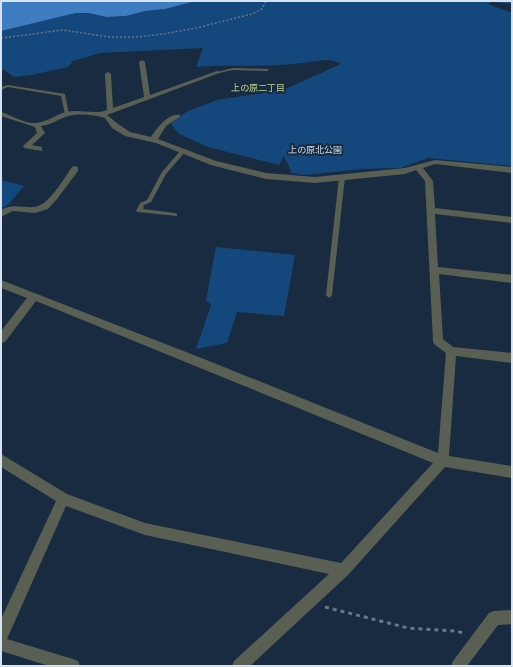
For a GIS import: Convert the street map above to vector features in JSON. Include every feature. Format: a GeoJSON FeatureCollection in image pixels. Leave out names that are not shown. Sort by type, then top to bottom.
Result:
{"type":"FeatureCollection","features":[{"type":"Feature","properties":{"kind":"street"},"geometry":{"type":"LineString","coordinates":[[142,62],[147,98]]}},
{"type":"Feature","properties":{"kind":"street"},"geometry":{"type":"LineString","coordinates":[[100,115],[110,110],[219,72]]}},
{"type":"Feature","properties":{"kind":"street"},"geometry":{"type":"LineString","coordinates":[[108,74],[110,110]]}},
{"type":"Feature","properties":{"kind":"street"},"geometry":{"type":"LineString","coordinates":[[1,114],[17,120],[37,124],[48,123],[66,114],[82,113],[100,115],[107,117],[115,126],[128,134],[153,140],[214,163],[266,176],[315,180],[405,171],[435,162],[512,170]]}},
{"type":"Feature","properties":{"kind":"street"},"geometry":{"type":"LineString","coordinates":[[153,140],[163,125],[178,116]]}},
{"type":"Feature","properties":{"kind":"street"},"geometry":{"type":"LineString","coordinates":[[37,124],[41,133],[27,146],[39,149]]}},
{"type":"Feature","properties":{"kind":"street"},"geometry":{"type":"LineString","coordinates":[[418,167],[430,181],[438,341],[451,351],[512,358]]}},
{"type":"Feature","properties":{"kind":"street"},"geometry":{"type":"LineString","coordinates":[[1,214],[12,208],[39,210],[49,204],[75,169]]}},
{"type":"Feature","properties":{"kind":"street"},"geometry":{"type":"LineString","coordinates":[[432,211],[512,220]]}},
{"type":"Feature","properties":{"kind":"street"},"geometry":{"type":"LineString","coordinates":[[435,270],[512,279]]}},
{"type":"Feature","properties":{"kind":"street"},"geometry":{"type":"LineString","coordinates":[[1,284],[444,461],[512,472]]}},
{"type":"Feature","properties":{"kind":"street"},"geometry":{"type":"LineString","coordinates":[[1,339],[34,296]]}},
{"type":"Feature","properties":{"kind":"street"},"geometry":{"type":"LineString","coordinates":[[239,666],[343,570],[444,461],[451,351]]}},
{"type":"Feature","properties":{"kind":"street"},"geometry":{"type":"LineString","coordinates":[[1,460],[63,499],[145,529],[343,570]]}},
{"type":"Feature","properties":{"kind":"street"},"geometry":{"type":"LineString","coordinates":[[1,635],[63,499]]}},
{"type":"Feature","properties":{"kind":"street"},"geometry":{"type":"LineString","coordinates":[[458,666],[494,618],[512,617]]}},
{"type":"Feature","properties":{"kind":"street"},"geometry":{"type":"LineString","coordinates":[[1,644],[73,666]]}},
{"type":"Feature","properties":{"kind":"lane"},"geometry":{"type":"LineString","coordinates":[[219,72],[233,70],[266,70]]}},
{"type":"Feature","properties":{"kind":"lane"},"geometry":{"type":"LineString","coordinates":[[1,89],[8,86],[63,95],[66,114]]}},
{"type":"Feature","properties":{"kind":"lane"},"geometry":{"type":"LineString","coordinates":[[175,215],[139,211],[142,204],[149,201],[164,173],[183,151]]}},
{"type":"Feature","properties":{"kind":"lane"},"geometry":{"type":"LineString","coordinates":[[329,295],[342,177]]}},
{"type":"Feature","properties":{"kind":"path"},"geometry":{"type":"LineString","coordinates":[[1,38],[63,30],[109,37],[137,37],[163,34],[196,28],[252,14],[262,9],[266,1]]}},
{"type":"Feature","properties":{"kind":"path"},"geometry":{"type":"LineString","coordinates":[[308,603],[408,628],[456,631],[478,639]]}},
{"type":"Feature","properties":{"kind":"green space","name":"上の原北公園"},"geometry":{"type":"Polygon","coordinates":[[[196,1],[512,1],[512,4],[492,2],[488,4],[512,13],[512,166],[428,158],[401,168],[361,169],[304,175],[292,173],[284,156],[279,165],[208,147],[179,134],[171,124],[186,112],[217,100],[283,90],[341,64],[332,60],[276,65],[196,67],[203,48],[100,53],[73,61],[68,67],[14,77],[1,68],[1,31],[76,13],[88,13],[107,17],[126,16],[145,11],[165,9],[196,1]]]}},
{"type":"Feature","properties":{"kind":"green space"},"geometry":{"type":"Polygon","coordinates":[[[1,180],[24,186],[8,205],[1,209],[1,180]]]}},
{"type":"Feature","properties":{"kind":"green space"},"geometry":{"type":"Polygon","coordinates":[[[216,247],[295,255],[284,316],[237,312],[227,343],[196,349],[211,305],[206,300],[216,247]]]}},
{"type":"Feature","properties":{"kind":"shaded area"},"geometry":{"type":"Polygon","coordinates":[[[1,1],[196,1],[165,9],[145,11],[126,16],[107,17],[88,13],[76,13],[1,31],[1,1]]]}},
{"type":"Feature","properties":{"kind":"district","name":"上の原二丁目"},"geometry":{"type":"Point","coordinates":[258,88]}}]}
